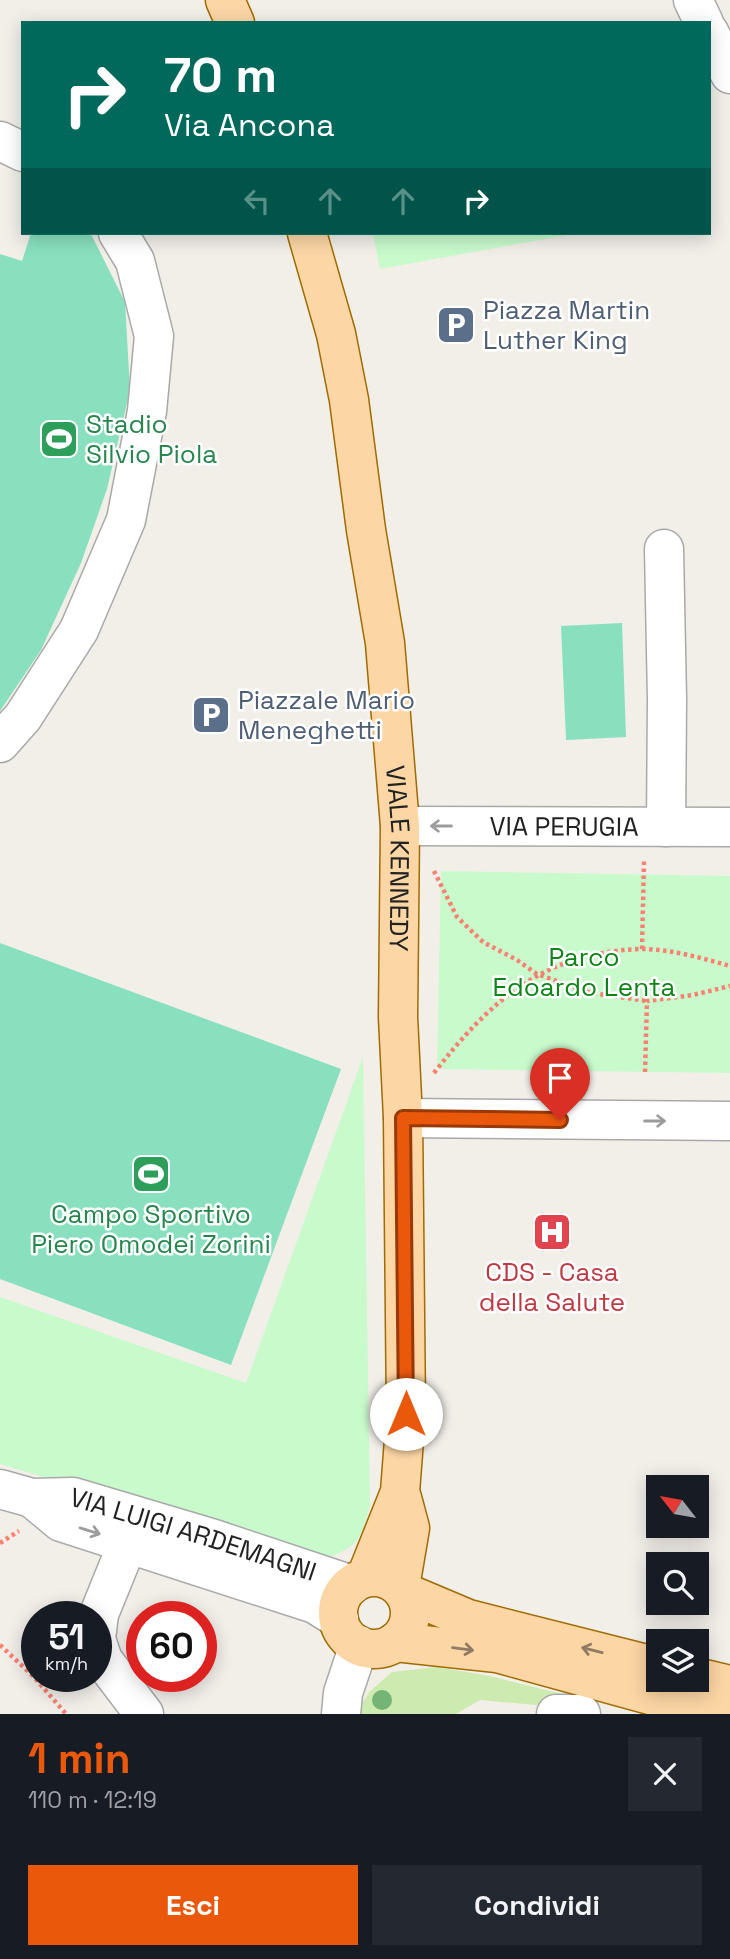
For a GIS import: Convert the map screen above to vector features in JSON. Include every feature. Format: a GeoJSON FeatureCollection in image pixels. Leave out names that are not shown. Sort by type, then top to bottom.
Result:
{"type":"FeatureCollection","features":[{"type":"Feature","properties":{"kind":"main road"},"geometry":{"type":"LineString","coordinates":[[226,0],[234,21]]}},
{"type":"Feature","properties":{"kind":"main road","name":"VIALE KENNEDY"},"geometry":{"type":"LineString","coordinates":[[308,235],[336,334],[349,400],[366,530],[385,643],[400,826],[398,1017],[403,1118],[406,1414],[400,1492],[374,1607]]}},
{"type":"Feature","properties":{"kind":"main road"},"geometry":{"type":"LineString","coordinates":[[374,1607],[468,1619],[646,1664]]}},
{"type":"Feature","properties":{"kind":"main road"},"geometry":{"type":"LineString","coordinates":[[374,1607],[497,1653],[719,1714]]}},
{"type":"Feature","properties":{"kind":"main road"},"geometry":{"type":"LineString","coordinates":[[709,1679],[730,1685]]}},
{"type":"Feature","properties":{"kind":"street"},"geometry":{"type":"LineString","coordinates":[[693,0],[704,21]]}},
{"type":"Feature","properties":{"kind":"street"},"geometry":{"type":"LineString","coordinates":[[711,36],[730,74]]}},
{"type":"Feature","properties":{"kind":"street"},"geometry":{"type":"LineString","coordinates":[[0,141],[21,151]]}},
{"type":"Feature","properties":{"kind":"street"},"geometry":{"type":"LineString","coordinates":[[0,743],[23,717],[79,630],[126,520],[147,411],[154,336],[135,261],[119,235]]}},
{"type":"Feature","properties":{"kind":"street"},"geometry":{"type":"LineString","coordinates":[[655,827],[667,699],[664,549]]}},
{"type":"Feature","properties":{"kind":"street","name":"VIA PERUGIA"},"geometry":{"type":"LineString","coordinates":[[400,826],[730,827]]}},
{"type":"Feature","properties":{"kind":"street"},"geometry":{"type":"LineString","coordinates":[[403,1118],[730,1121]]}},
{"type":"Feature","properties":{"kind":"street","name":"VIA LUIGI ARDEMAGNI"},"geometry":{"type":"LineString","coordinates":[[19,1505],[61,1522],[214,1539],[374,1607]]}},
{"type":"Feature","properties":{"kind":"street"},"geometry":{"type":"LineString","coordinates":[[134,1530],[99,1614],[96,1639],[103,1660],[144,1714]]}},
{"type":"Feature","properties":{"kind":"street","name":"VIA LUIGI ARDEMAGNI"},"geometry":{"type":"LineString","coordinates":[[134,1530],[314,1604],[374,1607]]}},
{"type":"Feature","properties":{"kind":"street"},"geometry":{"type":"LineString","coordinates":[[341,1714],[343,1693],[374,1607]]}},
{"type":"Feature","properties":{"kind":"street"},"geometry":{"type":"LineString","coordinates":[[556,1714],[581,1714]]}},
{"type":"Feature","properties":{"kind":"path"},"geometry":{"type":"LineString","coordinates":[[642,949],[655,827]]}},
{"type":"Feature","properties":{"kind":"path"},"geometry":{"type":"LineString","coordinates":[[441,883],[457,917],[483,942],[537,974],[591,993],[647,1001],[693,995],[730,986]]}},
{"type":"Feature","properties":{"kind":"path"},"geometry":{"type":"LineString","coordinates":[[438,1069],[467,1032],[498,1004],[537,974],[557,965],[642,949],[730,966]]}},
{"type":"Feature","properties":{"kind":"path"},"geometry":{"type":"LineString","coordinates":[[645,1072],[647,1001]]}},
{"type":"Feature","properties":{"kind":"path"},"geometry":{"type":"LineString","coordinates":[[0,1544],[19,1505]]}},
{"type":"Feature","properties":{"kind":"path"},"geometry":{"type":"LineString","coordinates":[[0,1645],[34,1677],[66,1714]]}},
{"type":"Feature","properties":{"kind":"green space","name":"Stadio Silvio Piola"},"geometry":{"type":"Polygon","coordinates":[[[30,235],[92,236],[125,302],[130,390],[107,489],[81,563],[41,650],[0,711],[0,254],[22,261],[30,235]]]}},
{"type":"Feature","properties":{"kind":"green space"},"geometry":{"type":"Polygon","coordinates":[[[373,235],[567,235],[380,269],[373,235]]]}},
{"type":"Feature","properties":{"kind":"green space"},"geometry":{"type":"Polygon","coordinates":[[[622,623],[626,737],[566,740],[561,626],[622,623]]]}},
{"type":"Feature","properties":{"kind":"green space","name":"Parco Edoardo Lenta"},"geometry":{"type":"Polygon","coordinates":[[[441,871],[730,876],[730,1073],[437,1069],[441,871]]]}},
{"type":"Feature","properties":{"kind":"green space","name":"Campo Sportivo Piero Omodei Zorini"},"geometry":{"type":"Polygon","coordinates":[[[0,943],[341,1069],[231,1365],[0,1279],[0,943]]]}},
{"type":"Feature","properties":{"kind":"green space"},"geometry":{"type":"Polygon","coordinates":[[[363,1057],[370,1505],[364,1527],[356,1541],[343,1551],[322,1560],[0,1464],[0,1297],[246,1383],[363,1057]]]}},
{"type":"Feature","properties":{"kind":"green space"},"geometry":{"type":"Polygon","coordinates":[[[436,1667],[490,1676],[578,1698],[536,1705],[480,1700],[456,1714],[356,1714],[369,1692],[392,1672],[436,1667]]]}},
{"type":"Feature","properties":{"kind":"place","name":"Piazza Martin Luther King"},"geometry":{"type":"Point","coordinates":[456,325]}},
{"type":"Feature","properties":{"kind":"place","name":"Stadio Silvio Piola"},"geometry":{"type":"Point","coordinates":[59,439]}},
{"type":"Feature","properties":{"kind":"place","name":"Piazzale Mario Meneghetti"},"geometry":{"type":"Point","coordinates":[211,715]}},
{"type":"Feature","properties":{"kind":"place","name":"Campo Sportivo Piero Omodei Zorini"},"geometry":{"type":"Point","coordinates":[151,1174]}},
{"type":"Feature","properties":{"kind":"place","name":"CDS - Casa della Salute"},"geometry":{"type":"Point","coordinates":[552,1232]}},
{"type":"Feature","properties":{"kind":"route"},"geometry":{"type":"LineString","coordinates":[[406,1414],[403,1118],[560,1120]]}}]}
